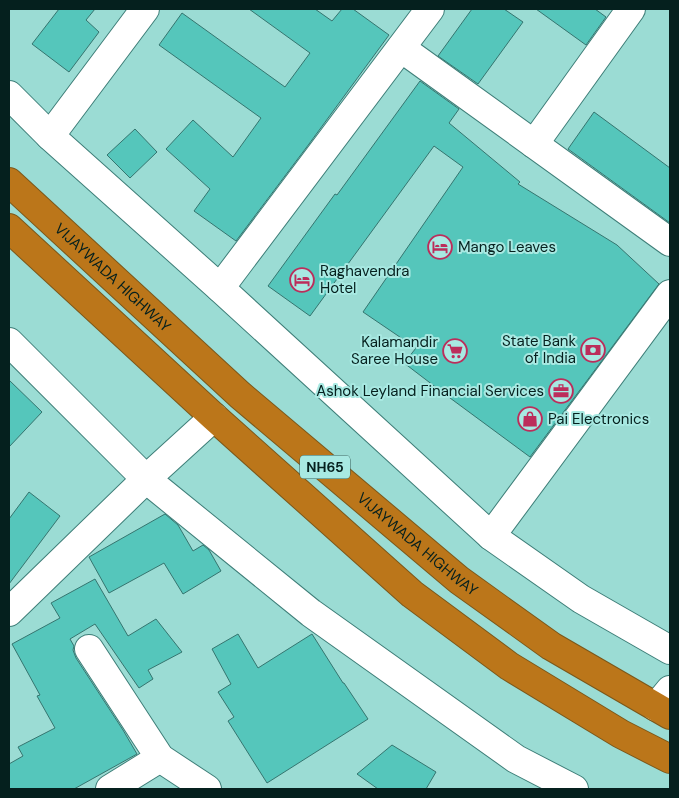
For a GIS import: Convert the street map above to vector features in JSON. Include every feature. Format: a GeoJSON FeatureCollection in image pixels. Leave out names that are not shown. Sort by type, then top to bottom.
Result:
{"type":"FeatureCollection","features":[{"type":"Feature","properties":{"kind":"highway","name":"VIJAYWADA HIGHWAY"},"geometry":{"type":"LineString","coordinates":[[9,182],[240,394],[459,580],[551,646],[665,704]]}},
{"type":"Feature","properties":{"kind":"highway","name":"NH65"},"geometry":{"type":"LineString","coordinates":[[9,228],[214,417],[412,594],[509,666],[621,734],[670,759]]}},
{"type":"Feature","properties":{"kind":"street"},"geometry":{"type":"LineString","coordinates":[[50,136],[145,9]]}},
{"type":"Feature","properties":{"kind":"street"},"geometry":{"type":"LineString","coordinates":[[220,288],[430,9]]}},
{"type":"Feature","properties":{"kind":"street"},"geometry":{"type":"LineString","coordinates":[[534,144],[631,9]]}},
{"type":"Feature","properties":{"kind":"street"},"geometry":{"type":"LineString","coordinates":[[401,48],[670,242]]}},
{"type":"Feature","properties":{"kind":"street"},"geometry":{"type":"LineString","coordinates":[[9,95],[50,136],[220,288],[491,536],[581,599],[670,650]]}},
{"type":"Feature","properties":{"kind":"street"},"geometry":{"type":"LineString","coordinates":[[491,536],[670,294]]}},
{"type":"Feature","properties":{"kind":"street"},"geometry":{"type":"LineString","coordinates":[[9,342],[146,479],[311,613],[516,759],[574,789]]}},
{"type":"Feature","properties":{"kind":"street"},"geometry":{"type":"LineString","coordinates":[[9,612],[146,479],[214,417]]}},
{"type":"Feature","properties":{"kind":"street"},"geometry":{"type":"LineString","coordinates":[[89,649],[160,758],[207,789]]}},
{"type":"Feature","properties":{"kind":"street"},"geometry":{"type":"LineString","coordinates":[[110,789],[160,758]]}},
{"type":"Feature","properties":{"kind":"building"},"geometry":{"type":"Polygon","coordinates":[[[59,9],[95,9],[86,20],[99,32],[69,72],[32,44],[59,9]]]}},
{"type":"Feature","properties":{"kind":"building"},"geometry":{"type":"Polygon","coordinates":[[[249,9],[315,9],[332,21],[342,9],[353,9],[389,35],[236,241],[194,211],[210,189],[166,149],[193,120],[233,157],[261,118],[159,45],[182,13],[285,87],[310,53],[249,9]]]}},
{"type":"Feature","properties":{"kind":"building"},"geometry":{"type":"Polygon","coordinates":[[[472,9],[504,9],[523,22],[478,84],[438,56],[472,9]]]}},
{"type":"Feature","properties":{"kind":"building"},"geometry":{"type":"Polygon","coordinates":[[[536,9],[595,9],[606,17],[586,45],[536,9]]]}},
{"type":"Feature","properties":{"kind":"building"},"geometry":{"type":"Polygon","coordinates":[[[420,81],[459,109],[449,123],[520,182],[518,184],[617,245],[659,284],[530,457],[404,363],[416,348],[363,312],[463,167],[434,146],[310,316],[268,286],[420,81]]]}},
{"type":"Feature","properties":{"kind":"building"},"geometry":{"type":"Polygon","coordinates":[[[594,112],[670,168],[670,223],[568,149],[594,112]]]}},
{"type":"Feature","properties":{"kind":"building"},"geometry":{"type":"Polygon","coordinates":[[[135,129],[157,152],[130,178],[107,155],[135,129]]]}},
{"type":"Feature","properties":{"kind":"building"},"geometry":{"type":"Polygon","coordinates":[[[9,380],[42,412],[9,447],[9,380]]]}},
{"type":"Feature","properties":{"kind":"building"},"geometry":{"type":"Polygon","coordinates":[[[29,492],[60,516],[9,584],[9,519],[29,492]]]}},
{"type":"Feature","properties":{"kind":"building"},"geometry":{"type":"Polygon","coordinates":[[[165,514],[178,525],[193,551],[203,545],[209,550],[221,571],[183,594],[164,563],[109,593],[89,557],[165,514]]]}},
{"type":"Feature","properties":{"kind":"building"},"geometry":{"type":"Polygon","coordinates":[[[95,579],[128,636],[156,619],[182,652],[148,670],[153,679],[139,688],[95,624],[70,639],[74,646],[73,650],[76,658],[137,754],[74,789],[9,789],[9,764],[23,756],[18,747],[55,728],[37,696],[40,695],[12,644],[60,618],[51,603],[95,579]]]}},
{"type":"Feature","properties":{"kind":"building"},"geometry":{"type":"Polygon","coordinates":[[[238,634],[258,668],[312,634],[368,719],[267,783],[228,721],[234,717],[218,692],[231,684],[212,649],[238,634]]]}},
{"type":"Feature","properties":{"kind":"building"},"geometry":{"type":"Polygon","coordinates":[[[392,745],[436,772],[426,789],[378,789],[357,774],[392,745]]]}},
{"type":"Feature","properties":{"kind":"place","name":"Mango Leaves"},"geometry":{"type":"Point","coordinates":[440,247]}},
{"type":"Feature","properties":{"kind":"place","name":"Raghavendra Hotel"},"geometry":{"type":"Point","coordinates":[302,280]}},
{"type":"Feature","properties":{"kind":"place","name":"State Bank of India"},"geometry":{"type":"Point","coordinates":[593,350]}},
{"type":"Feature","properties":{"kind":"place","name":"Kalamandir Saree House"},"geometry":{"type":"Point","coordinates":[455,351]}},
{"type":"Feature","properties":{"kind":"place","name":"Ashok Leyland Financial Services"},"geometry":{"type":"Point","coordinates":[561,391]}},
{"type":"Feature","properties":{"kind":"place","name":"Pai Electronics"},"geometry":{"type":"Point","coordinates":[530,419]}}]}
